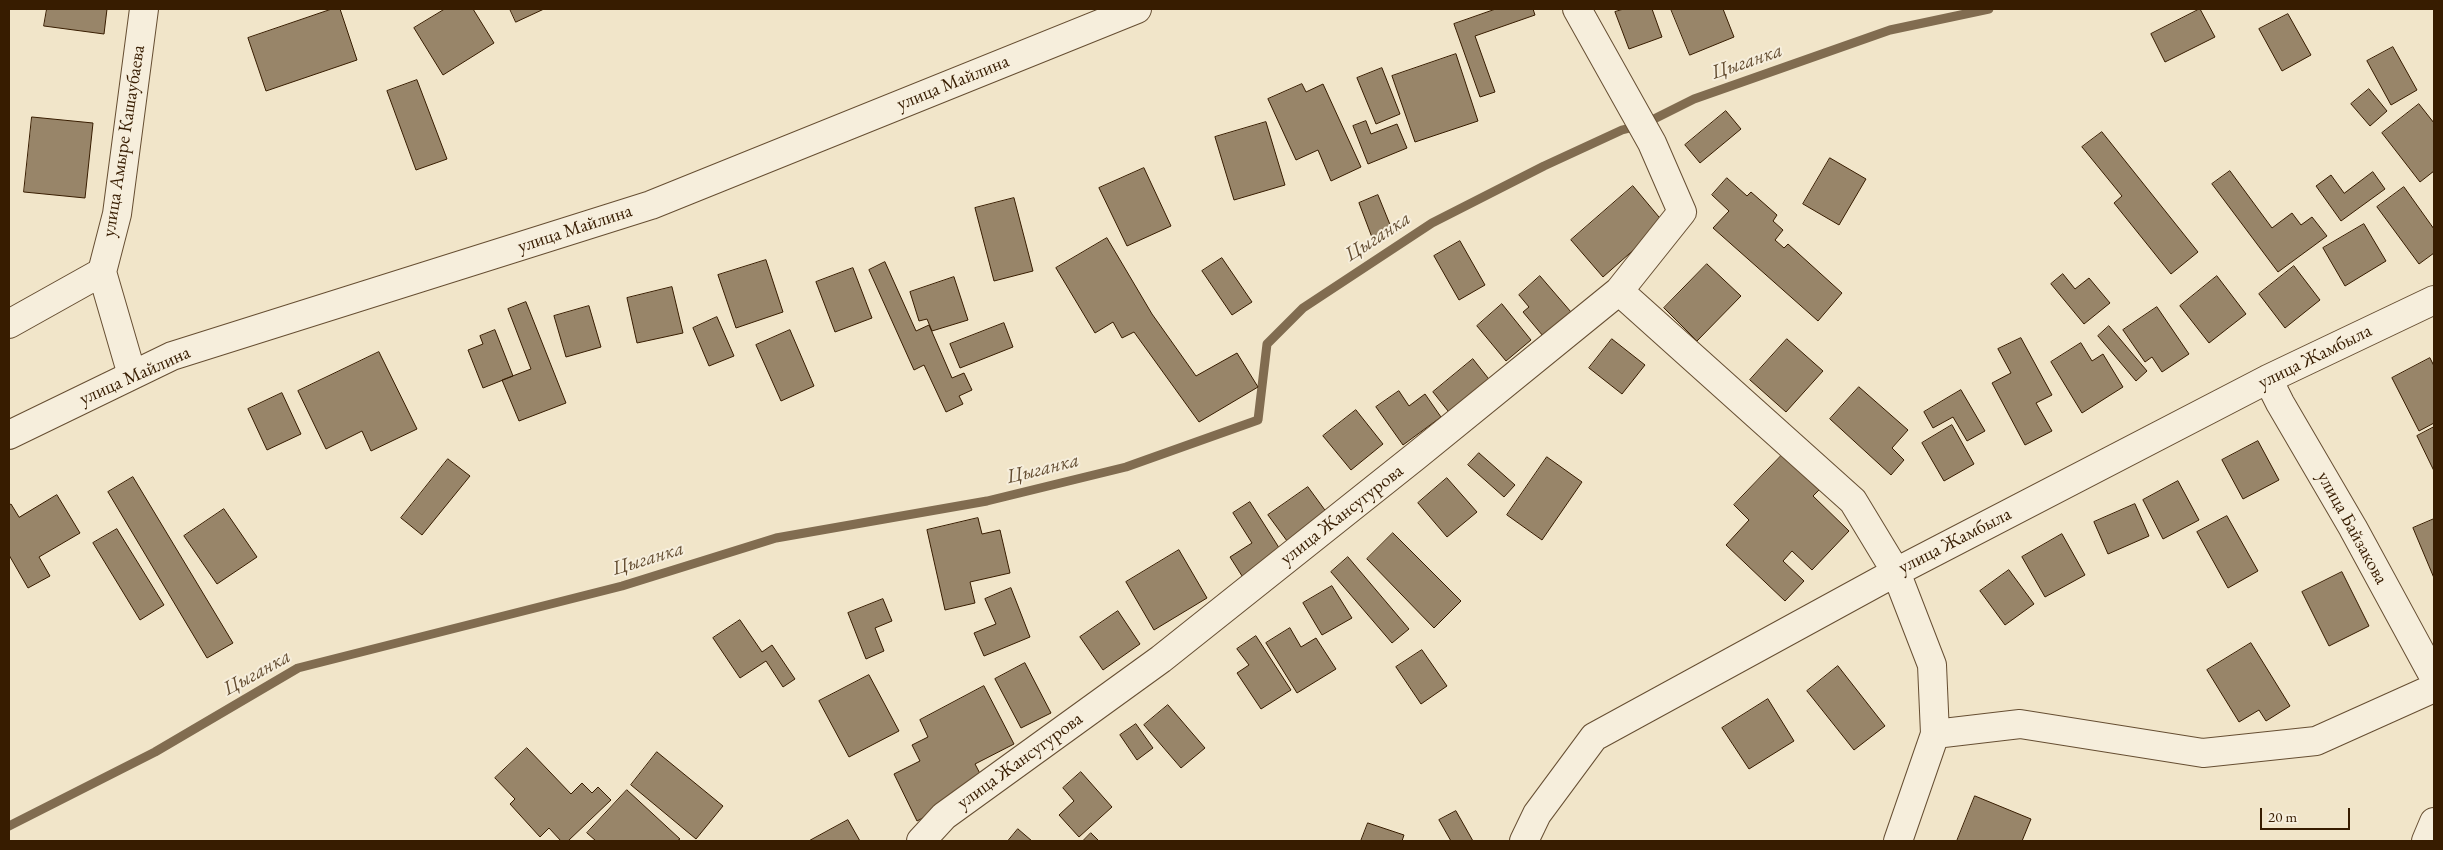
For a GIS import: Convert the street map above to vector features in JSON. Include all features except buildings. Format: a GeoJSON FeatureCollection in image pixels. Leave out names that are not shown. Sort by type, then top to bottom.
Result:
{"type":"FeatureCollection","features":[{"type":"Feature","properties":{"kind":"street","name":"улица Амыре Кашаубаева"},"geometry":{"type":"LineString","coordinates":[[102,272],[117,214],[144,9]]}},
{"type":"Feature","properties":{"kind":"street","name":"улица Майлина"},"geometry":{"type":"LineString","coordinates":[[9,435],[172,356],[651,205],[1138,9]]}},
{"type":"Feature","properties":{"kind":"street","name":"улица Жансугурова"},"geometry":{"type":"LineString","coordinates":[[921,841],[944,816],[1161,659],[1619,291],[1682,212],[1652,143],[1577,9]]}},
{"type":"Feature","properties":{"kind":"street"},"geometry":{"type":"LineString","coordinates":[[9,324],[102,272],[132,375]]}},
{"type":"Feature","properties":{"kind":"street"},"geometry":{"type":"LineString","coordinates":[[1619,291],[1852,501],[1896,572],[1932,665],[1936,734],[1898,841]]}},
{"type":"Feature","properties":{"kind":"street","name":"улица Жамбыла"},"geometry":{"type":"LineString","coordinates":[[1524,841],[1537,814],[1594,737],[1896,572],[2268,379],[2434,300]]}},
{"type":"Feature","properties":{"kind":"street","name":"улица Байзакова"},"geometry":{"type":"LineString","coordinates":[[2268,379],[2280,403],[2354,528],[2434,677]]}},
{"type":"Feature","properties":{"kind":"street"},"geometry":{"type":"LineString","coordinates":[[1936,734],[2020,724],[2203,753],[2316,742],[2434,688]]}},
{"type":"Feature","properties":{"kind":"street"},"geometry":{"type":"LineString","coordinates":[[2426,841],[2434,822]]}},
{"type":"Feature","properties":{"kind":"waterway","name":"Цыганка"},"geometry":{"type":"LineString","coordinates":[[9,826],[155,752],[298,668],[622,586],[776,538],[987,501],[1126,467],[1258,420],[1267,344],[1303,308],[1432,223],[1544,166],[1622,130],[1642,125],[1694,99],[1890,30],[1989,9]]}}]}
